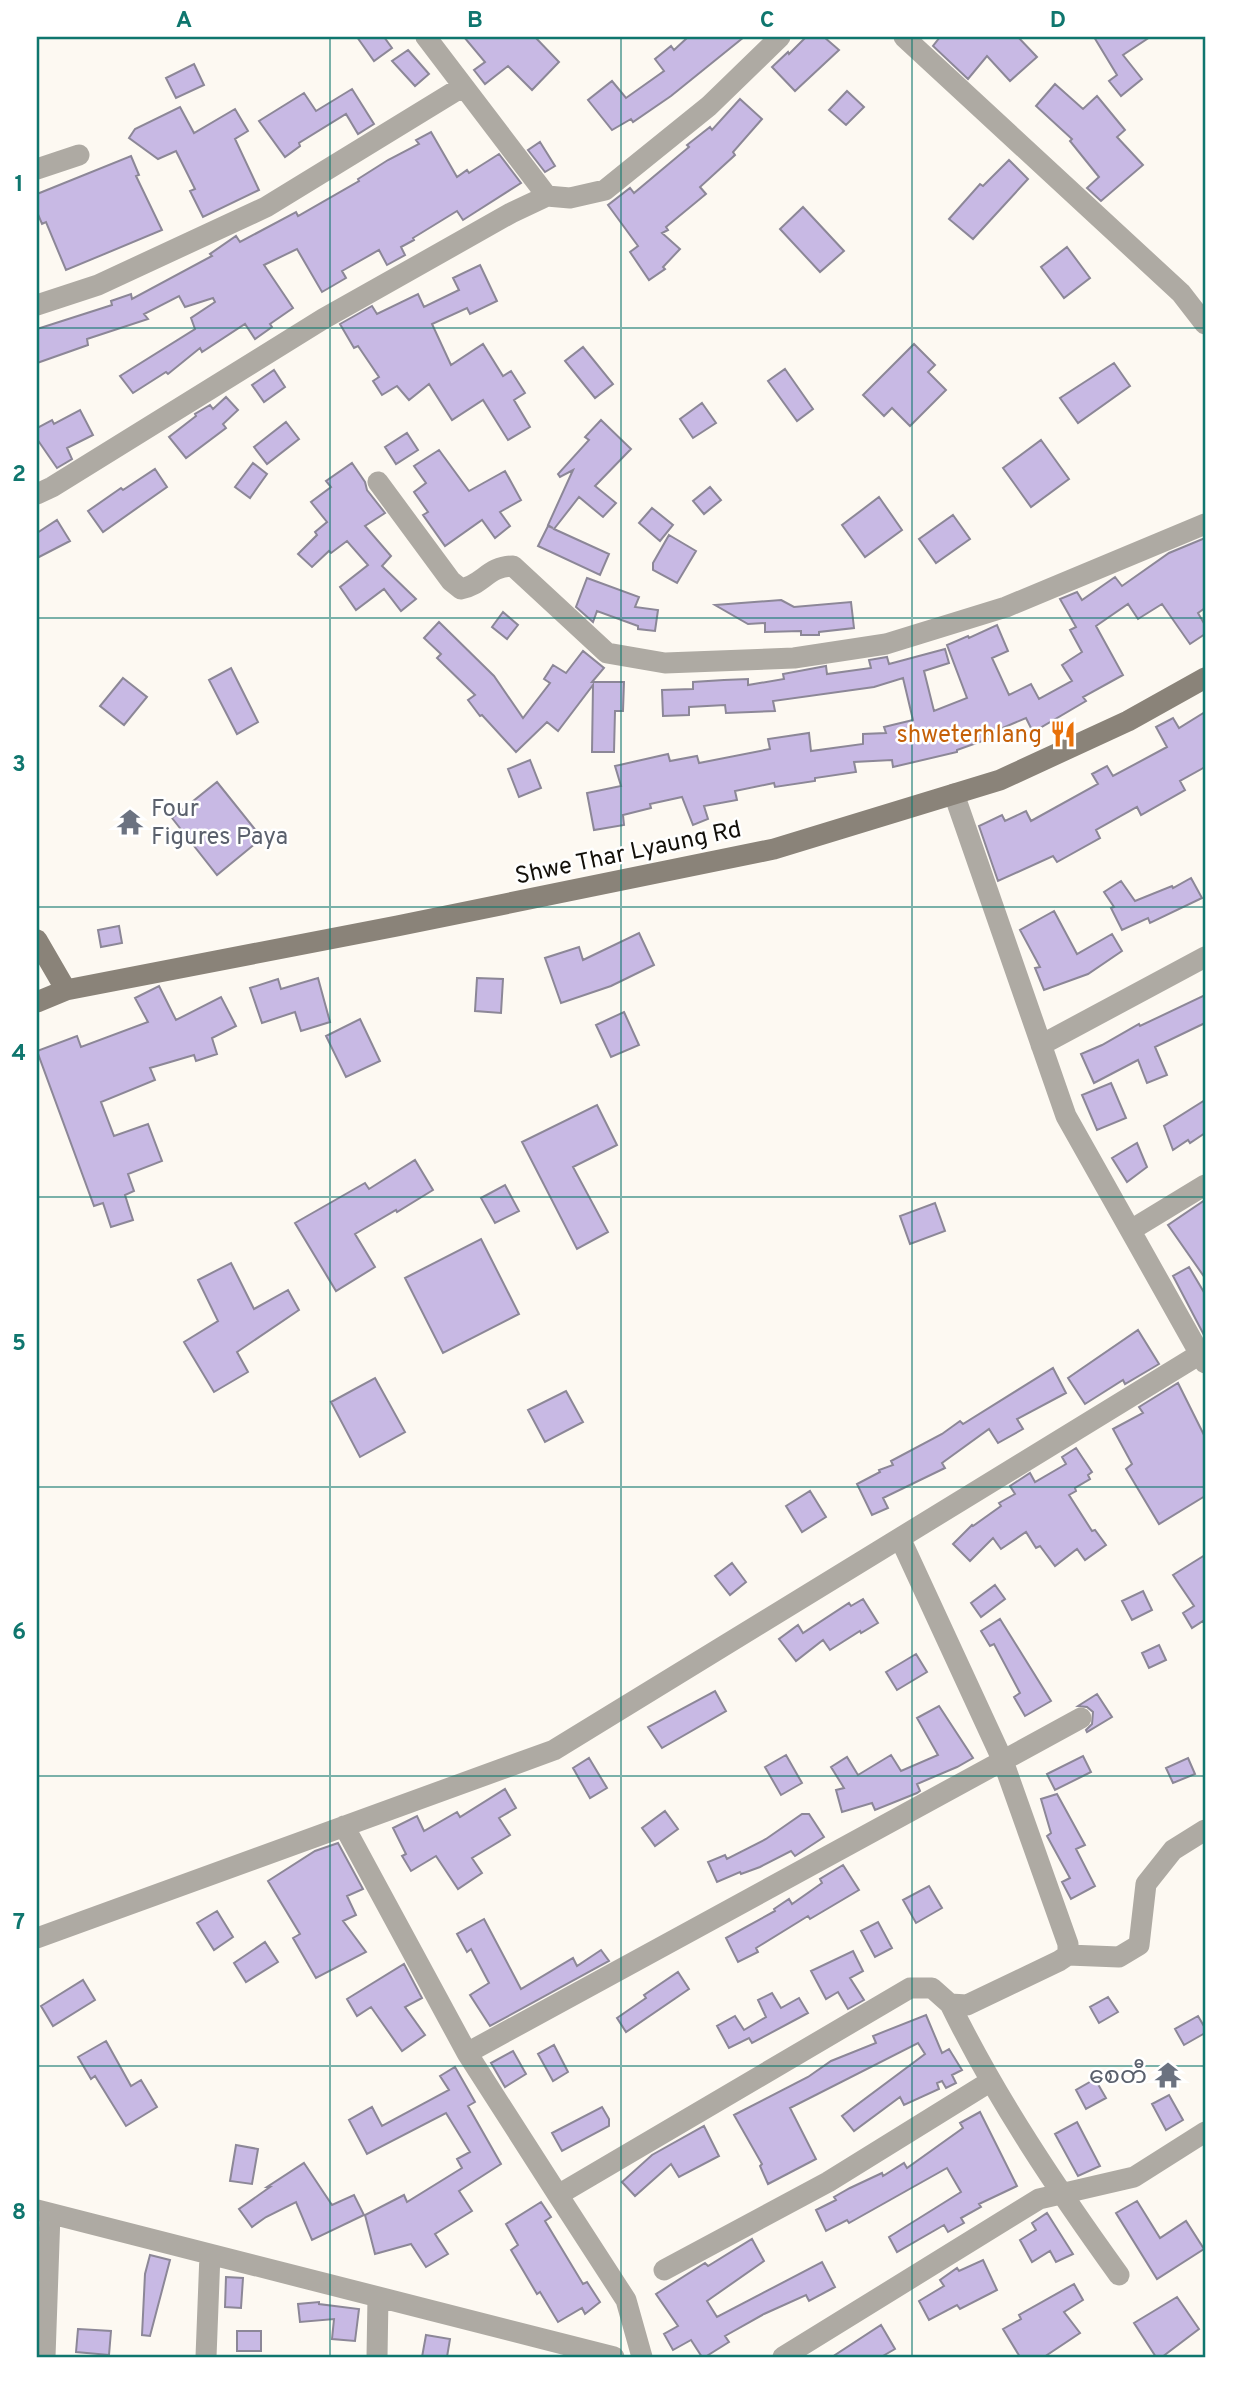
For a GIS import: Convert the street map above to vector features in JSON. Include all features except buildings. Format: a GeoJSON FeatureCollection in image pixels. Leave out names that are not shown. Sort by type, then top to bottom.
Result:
{"type":"FeatureCollection","features":[{"type":"Feature","properties":{"kind":"street"},"geometry":{"type":"LineString","coordinates":[[425,37],[548,196]]}},
{"type":"Feature","properties":{"kind":"street"},"geometry":{"type":"LineString","coordinates":[[37,494],[323,319],[499,220],[548,196],[570,198],[605,190],[709,106],[780,37]]}},
{"type":"Feature","properties":{"kind":"street"},"geometry":{"type":"LineString","coordinates":[[904,37],[1181,293],[1205,324]]}},
{"type":"Feature","properties":{"kind":"street"},"geometry":{"type":"LineString","coordinates":[[37,305],[98,285],[266,207],[462,87]]}},
{"type":"Feature","properties":{"kind":"street"},"geometry":{"type":"LineString","coordinates":[[37,169],[79,155]]}},
{"type":"Feature","properties":{"kind":"street"},"geometry":{"type":"LineString","coordinates":[[378,482],[451,582],[461,589],[470,588],[500,566],[513,566],[607,653],[665,663],[793,659],[886,643],[1006,607],[1205,524]]}},
{"type":"Feature","properties":{"kind":"street","name":"Shwe Thar Lyaung Rd"},"geometry":{"type":"LineString","coordinates":[[37,1002],[66,990],[774,849],[1000,780],[1128,721],[1205,678]]}},
{"type":"Feature","properties":{"kind":"street"},"geometry":{"type":"LineString","coordinates":[[37,1938],[554,1750],[1204,1356],[1066,1116],[954,794]]}},
{"type":"Feature","properties":{"kind":"street"},"geometry":{"type":"LineString","coordinates":[[37,940],[66,990]]}},
{"type":"Feature","properties":{"kind":"street"},"geometry":{"type":"LineString","coordinates":[[1041,1045],[1205,957]]}},
{"type":"Feature","properties":{"kind":"street"},"geometry":{"type":"LineString","coordinates":[[1131,1230],[1205,1185]]}},
{"type":"Feature","properties":{"kind":"street"},"geometry":{"type":"LineString","coordinates":[[900,1538],[1003,1761],[1068,1944],[1068,1955]]}},
{"type":"Feature","properties":{"kind":"street"},"geometry":{"type":"LineString","coordinates":[[467,2053],[1081,1718]]}},
{"type":"Feature","properties":{"kind":"street"},"geometry":{"type":"LineString","coordinates":[[344,1826],[467,2053],[626,2300],[642,2357]]}},
{"type":"Feature","properties":{"kind":"street"},"geometry":{"type":"LineString","coordinates":[[950,2004],[967,2005],[1068,1955],[1119,1957],[1139,1945],[1146,1884],[1172,1850],[1205,1830]]}},
{"type":"Feature","properties":{"kind":"street"},"geometry":{"type":"LineString","coordinates":[[558,2195],[910,1988],[932,1988],[950,2004],[972,2050],[1060,2194],[1119,2275]]}},
{"type":"Feature","properties":{"kind":"street"},"geometry":{"type":"LineString","coordinates":[[664,2270],[828,2182],[991,2081]]}},
{"type":"Feature","properties":{"kind":"street"},"geometry":{"type":"LineString","coordinates":[[783,2357],[1039,2199],[1134,2177],[1205,2132]]}},
{"type":"Feature","properties":{"kind":"street"},"geometry":{"type":"LineString","coordinates":[[46,2357],[43,2212],[377,2297],[570,2352],[614,2357]]}},
{"type":"Feature","properties":{"kind":"street"},"geometry":{"type":"LineString","coordinates":[[206,2357],[210,2254]]}},
{"type":"Feature","properties":{"kind":"street"},"geometry":{"type":"LineString","coordinates":[[377,2297],[377,2357]]}},
{"type":"Feature","properties":{"kind":"place","name":"shweterhlang"},"geometry":{"type":"Point","coordinates":[1063,734]}},
{"type":"Feature","properties":{"kind":"place","name":"Four Figures Paya"},"geometry":{"type":"Point","coordinates":[130,822]}},
{"type":"Feature","properties":{"kind":"place","name":"စေတီ"},"geometry":{"type":"Point","coordinates":[1168,2075]}}]}
